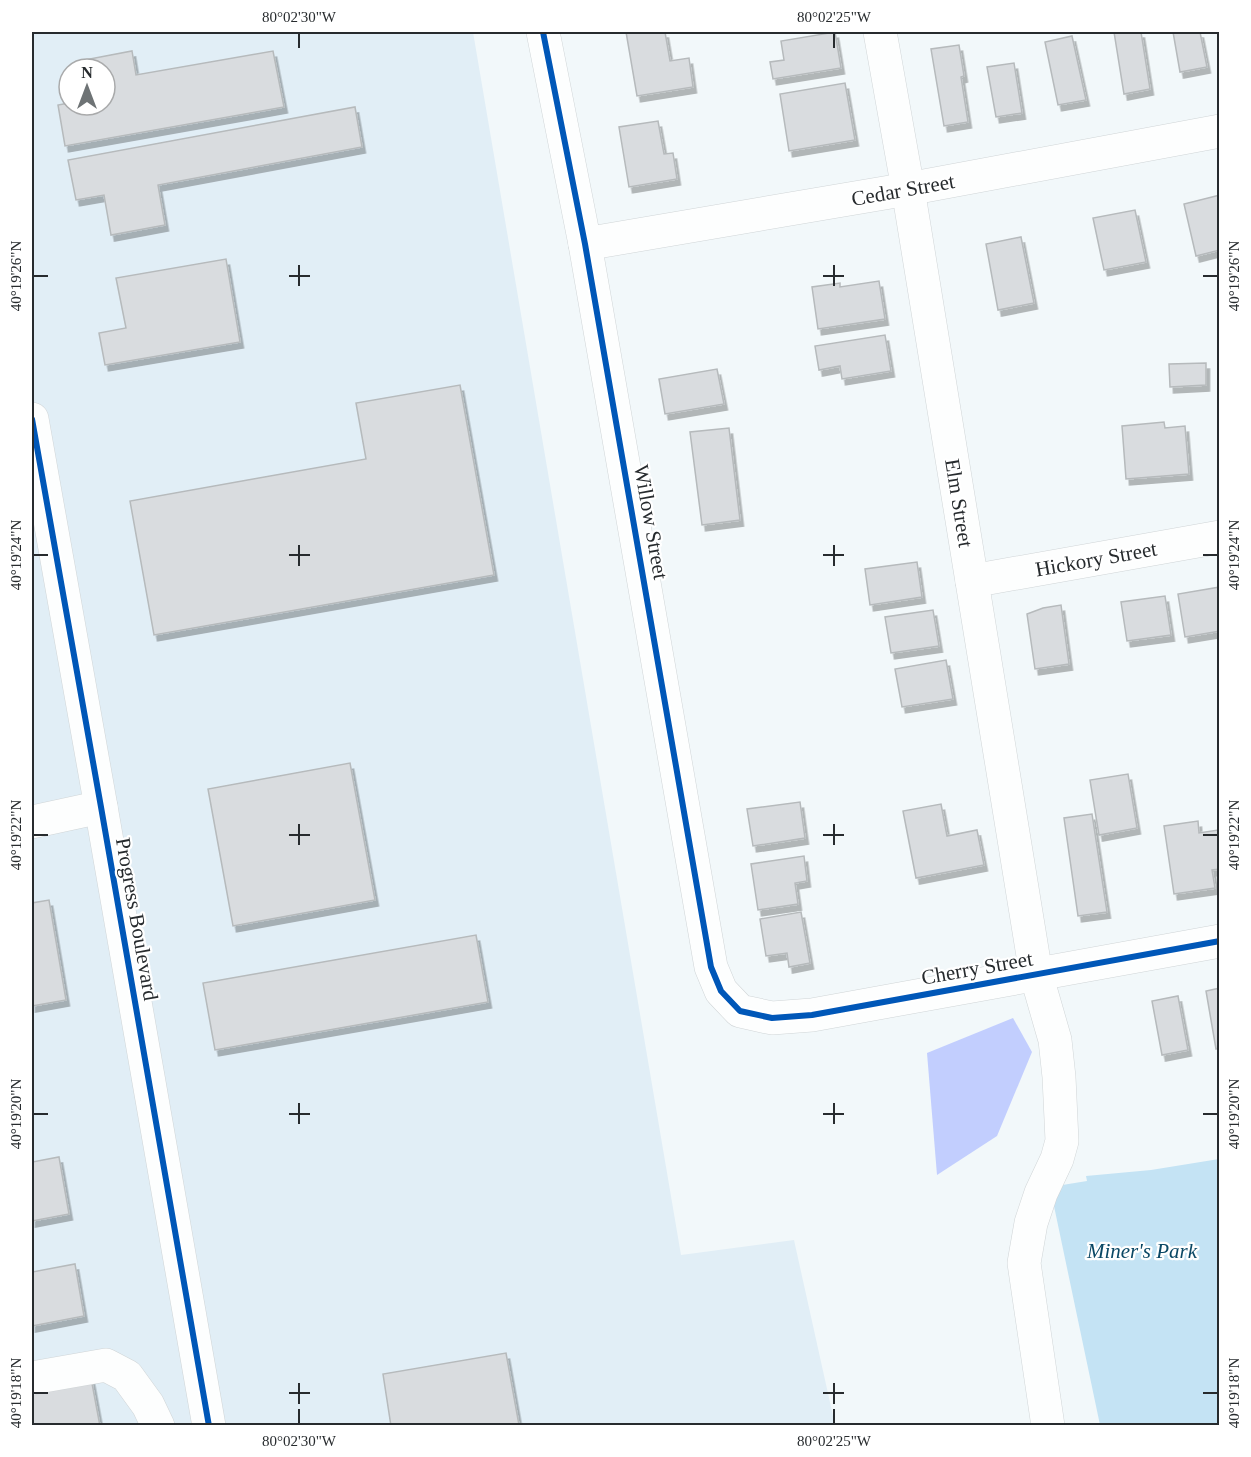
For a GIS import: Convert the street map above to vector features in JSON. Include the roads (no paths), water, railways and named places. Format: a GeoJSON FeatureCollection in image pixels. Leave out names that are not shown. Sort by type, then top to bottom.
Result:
{"type":"FeatureCollection","features":[{"type":"Feature","properties":{"kind":"street","name":"Willow Street"},"geometry":{"type":"LineString","coordinates":[[543,32],[585,244],[711,967],[721,991],[740,1011]]}},
{"type":"Feature","properties":{"kind":"street","name":"Elm Street"},"geometry":{"type":"LineString","coordinates":[[880,32],[908,189],[1036,974],[1055,1040],[1062,1141],[1031,1223],[1024,1263],[1048,1425]]}},
{"type":"Feature","properties":{"kind":"street","name":"Cedar Street"},"geometry":{"type":"LineString","coordinates":[[585,244],[908,189],[1220,131]]}},
{"type":"Feature","properties":{"kind":"street","name":"Progress Boulevard"},"geometry":{"type":"LineString","coordinates":[[32,419],[209,1425]]}},
{"type":"Feature","properties":{"kind":"street","name":"Hickory Street"},"geometry":{"type":"LineString","coordinates":[[972,581],[1220,537]]}},
{"type":"Feature","properties":{"kind":"street"},"geometry":{"type":"LineString","coordinates":[[32,822],[101,807]]}},
{"type":"Feature","properties":{"kind":"street","name":"Cherry Street"},"geometry":{"type":"LineString","coordinates":[[740,1011],[772,1018],[812,1015],[1220,941]]}},
{"type":"Feature","properties":{"kind":"street"},"geometry":{"type":"LineString","coordinates":[[32,1378],[106,1365],[127,1376],[158,1425]]}},
{"type":"Feature","properties":{"kind":"water"},"geometry":{"type":"Polygon","coordinates":[[[1013,1018],[1032,1052],[997,1136],[937,1175],[927,1053],[1013,1018]]]}},
{"type":"Feature","properties":{"kind":"park label","name":"Miner's Park"},"geometry":{"type":"Point","coordinates":[1142,1251]}}]}
